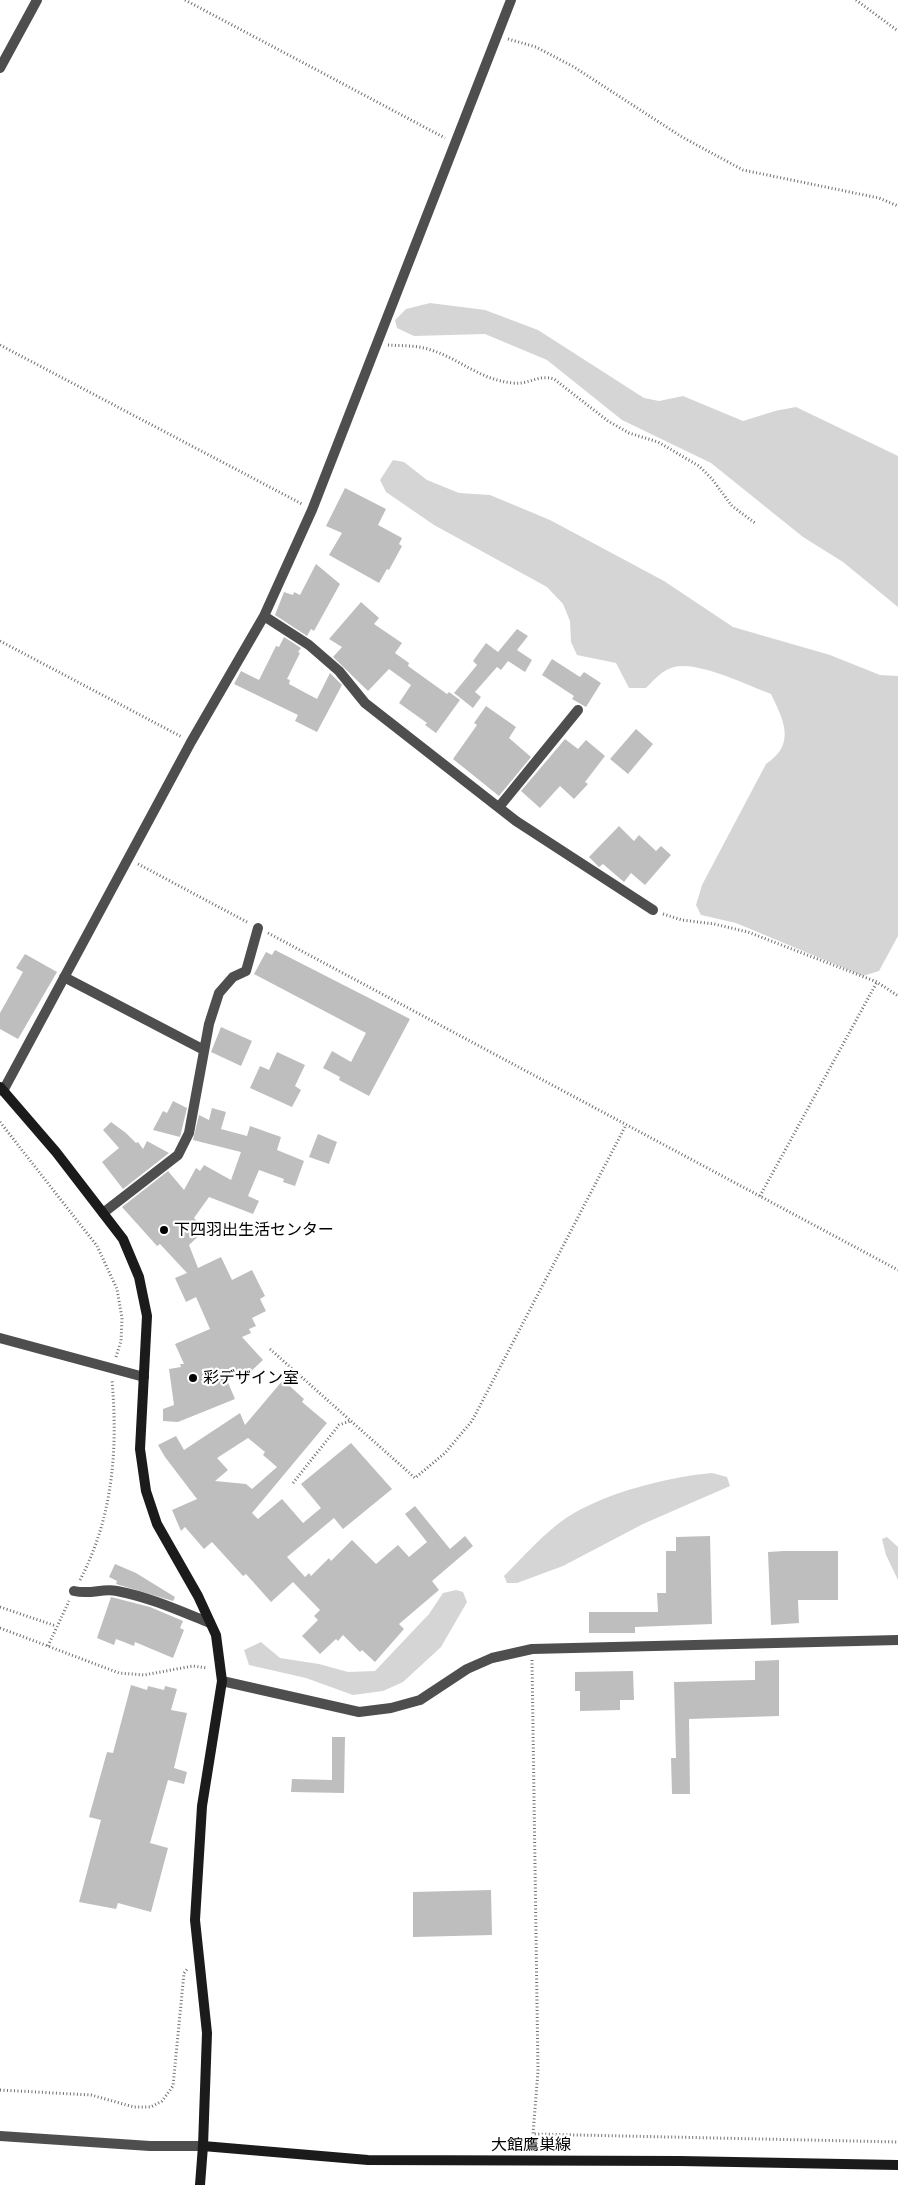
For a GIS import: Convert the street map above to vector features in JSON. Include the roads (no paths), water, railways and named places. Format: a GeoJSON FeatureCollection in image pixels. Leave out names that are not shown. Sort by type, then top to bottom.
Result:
{"type":"FeatureCollection","features":[{"type":"Feature","properties":{"kind":"street"},"geometry":{"type":"LineString","coordinates":[[0,68],[37,0]]}},
{"type":"Feature","properties":{"kind":"street"},"geometry":{"type":"LineString","coordinates":[[200,2181],[203,2146],[206,2033],[195,1920],[202,1806],[221,1675],[216,1635],[198,1596],[157,1524],[146,1491],[140,1449],[147,1316],[139,1278],[123,1239],[56,1152],[2,1089],[191,742],[264,616],[312,510],[511,0]]}},
{"type":"Feature","properties":{"kind":"street"},"geometry":{"type":"LineString","coordinates":[[264,616],[309,645],[339,671],[365,703],[516,821],[653,910]]}},
{"type":"Feature","properties":{"kind":"street"},"geometry":{"type":"LineString","coordinates":[[498,807],[578,710]]}},
{"type":"Feature","properties":{"kind":"street"},"geometry":{"type":"LineString","coordinates":[[103,1213],[178,1155],[189,1132],[209,1024],[219,992],[233,977],[246,971],[258,928]]}},
{"type":"Feature","properties":{"kind":"street"},"geometry":{"type":"LineString","coordinates":[[64,977],[204,1050]]}},
{"type":"Feature","properties":{"kind":"street"},"geometry":{"type":"LineString","coordinates":[[0,1338],[144,1377]]}},
{"type":"Feature","properties":{"kind":"street"},"geometry":{"type":"LineString","coordinates":[[74,1591],[86,1594],[114,1591],[142,1597],[210,1623]]}},
{"type":"Feature","properties":{"kind":"street"},"geometry":{"type":"LineString","coordinates":[[221,1675],[359,1712],[391,1708],[420,1700],[466,1669],[492,1658],[532,1649],[898,1640]]}},
{"type":"Feature","properties":{"kind":"street"},"geometry":{"type":"LineString","coordinates":[[0,2136],[150,2146],[203,2146]]}},
{"type":"Feature","properties":{"kind":"street","name":"大館鷹巣線"},"geometry":{"type":"LineString","coordinates":[[203,2146],[368,2160],[670,2161],[898,2165]]}},
{"type":"Feature","properties":{"kind":"place","name":"下四羽出生活センター"},"geometry":{"type":"Point","coordinates":[164,1230]}},
{"type":"Feature","properties":{"kind":"place","name":"彩デザイン室"},"geometry":{"type":"Point","coordinates":[193,1378]}}]}
